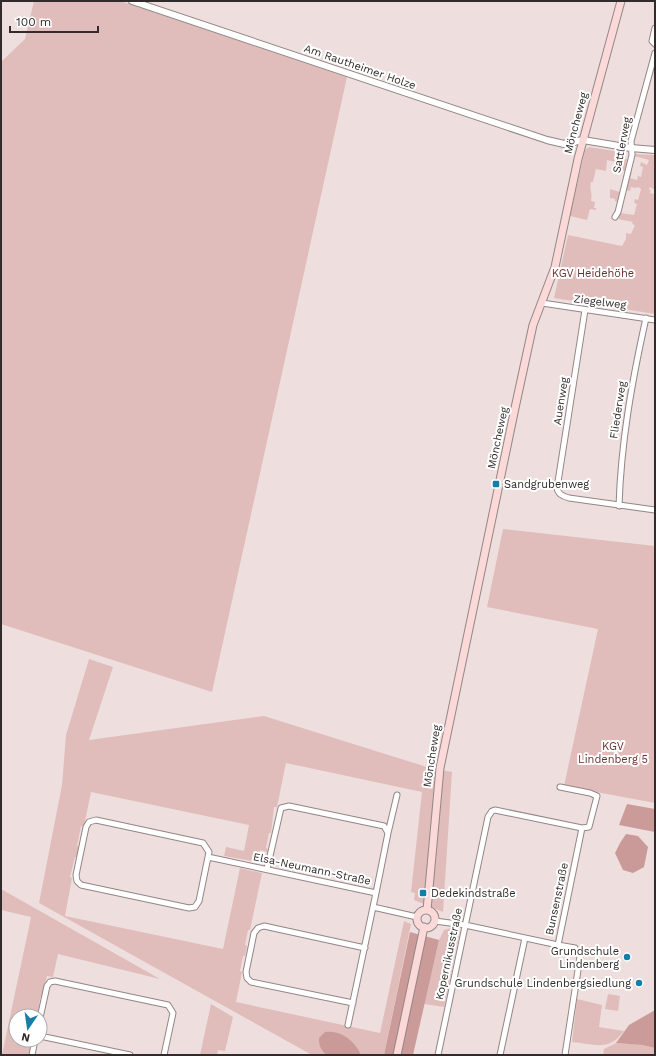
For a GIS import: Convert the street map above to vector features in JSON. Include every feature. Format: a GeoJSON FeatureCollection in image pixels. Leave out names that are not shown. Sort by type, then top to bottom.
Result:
{"type":"FeatureCollection","features":[{"type":"Feature","properties":{"kind":"main road","name":"Möncheweg"},"geometry":{"type":"LineString","coordinates":[[427,910],[439,777],[448,727],[528,346],[555,266],[583,140],[620,1]]}},
{"type":"Feature","properties":{"kind":"main road"},"geometry":{"type":"LineString","coordinates":[[427,910],[434,915],[435,921],[431,926],[424,928],[419,924],[417,917],[421,912],[427,910]]}},
{"type":"Feature","properties":{"kind":"main road"},"geometry":{"type":"LineString","coordinates":[[397,1055],[424,928]]}},
{"type":"Feature","properties":{"kind":"street","name":"Am Rautheimer Holze"},"geometry":{"type":"LineString","coordinates":[[132,1],[547,140],[564,144],[571,144],[583,140]]}},
{"type":"Feature","properties":{"kind":"street"},"geometry":{"type":"LineString","coordinates":[[655,28],[652,41],[655,44]]}},
{"type":"Feature","properties":{"kind":"street","name":"Sattlerweg"},"geometry":{"type":"LineString","coordinates":[[614,218],[618,212],[632,154],[631,141],[655,53]]}},
{"type":"Feature","properties":{"kind":"street"},"geometry":{"type":"LineString","coordinates":[[583,140],[655,150]]}},
{"type":"Feature","properties":{"kind":"street","name":"Ziegelweg"},"geometry":{"type":"LineString","coordinates":[[542,303],[655,320]]}},
{"type":"Feature","properties":{"kind":"street","name":"Auenweg"},"geometry":{"type":"LineString","coordinates":[[585,310],[557,488],[560,494],[569,498],[619,506]]}},
{"type":"Feature","properties":{"kind":"street","name":"Fliederweg"},"geometry":{"type":"LineString","coordinates":[[619,506],[622,453],[628,403],[646,318]]}},
{"type":"Feature","properties":{"kind":"street"},"geometry":{"type":"LineString","coordinates":[[619,506],[655,510]]}},
{"type":"Feature","properties":{"kind":"street","name":"Bunsenstraße"},"geometry":{"type":"LineString","coordinates":[[560,787],[594,794],[597,796],[589,827],[582,828],[558,945],[575,948],[580,957],[565,1055]]}},
{"type":"Feature","properties":{"kind":"street"},"geometry":{"type":"LineString","coordinates":[[376,892],[397,795]]}},
{"type":"Feature","properties":{"kind":"street"},"geometry":{"type":"LineString","coordinates":[[267,869],[280,808],[289,806],[384,826],[388,833]]}},
{"type":"Feature","properties":{"kind":"street","name":"Kopernikusstraße"},"geometry":{"type":"LineString","coordinates":[[438,1055],[488,817],[492,811],[499,810],[582,828]]}},
{"type":"Feature","properties":{"kind":"street"},"geometry":{"type":"LineString","coordinates":[[96,820],[203,844],[209,852],[208,857],[199,901],[195,907],[188,908],[81,885],[77,881],[76,875],[85,834],[90,822],[96,820]]}},
{"type":"Feature","properties":{"kind":"street","name":"Elsa-Neumann-Straße"},"geometry":{"type":"LineString","coordinates":[[208,857],[376,892],[348,1025]]}},
{"type":"Feature","properties":{"kind":"street"},"geometry":{"type":"LineString","coordinates":[[373,907],[417,917]]}},
{"type":"Feature","properties":{"kind":"street"},"geometry":{"type":"LineString","coordinates":[[435,921],[465,925],[558,945]]}},
{"type":"Feature","properties":{"kind":"street"},"geometry":{"type":"LineString","coordinates":[[353,1003],[251,982],[247,978],[246,972],[254,933],[258,928],[264,926],[365,948]]}},
{"type":"Feature","properties":{"kind":"street"},"geometry":{"type":"LineString","coordinates":[[500,1055],[525,938]]}},
{"type":"Feature","properties":{"kind":"street"},"geometry":{"type":"LineString","coordinates":[[42,1008],[47,986],[50,982],[55,981],[168,1005],[173,1013],[164,1055]]}},
{"type":"Feature","properties":{"kind":"street"},"geometry":{"type":"LineString","coordinates":[[48,1038],[130,1055]]}},
{"type":"Feature","properties":{"kind":"green space"},"geometry":{"type":"Polygon","coordinates":[[[34,1],[120,1],[347,77],[212,692],[1,624],[1,62],[25,39],[34,1]]]}},
{"type":"Feature","properties":{"kind":"green space"},"geometry":{"type":"Polygon","coordinates":[[[589,147],[615,151],[615,157],[627,159],[625,171],[620,170],[620,163],[607,160],[606,171],[596,169],[590,188],[592,196],[591,201],[595,202],[594,208],[596,208],[596,210],[590,209],[587,220],[570,216],[585,150],[589,147]]]}},
{"type":"Feature","properties":{"kind":"green space","name":"KGV Heidehöhe"},"geometry":{"type":"Polygon","coordinates":[[[634,154],[655,155],[655,190],[650,187],[649,190],[651,190],[650,193],[654,194],[655,192],[655,314],[554,298],[568,235],[622,246],[626,239],[626,233],[631,234],[635,225],[632,224],[633,222],[618,219],[620,213],[634,215],[637,204],[634,203],[635,199],[638,200],[641,189],[638,187],[631,187],[630,191],[626,190],[630,171],[632,172],[630,178],[637,180],[638,176],[641,177],[643,167],[640,166],[641,162],[647,165],[649,160],[634,156],[634,154]]]}},
{"type":"Feature","properties":{"kind":"green space"},"geometry":{"type":"Polygon","coordinates":[[[610,189],[620,192],[617,202],[615,199],[610,198],[610,189]]]}},
{"type":"Feature","properties":{"kind":"green space","name":"KGV Lindenberg 5"},"geometry":{"type":"Polygon","coordinates":[[[503,529],[655,546],[655,803],[564,786],[598,629],[487,607],[503,529]]]}},
{"type":"Feature","properties":{"kind":"green space"},"geometry":{"type":"Polygon","coordinates":[[[89,659],[113,667],[89,740],[264,716],[430,768],[452,772],[443,912],[414,900],[415,893],[411,892],[422,792],[286,763],[277,807],[274,807],[271,833],[269,833],[266,848],[268,849],[267,852],[260,850],[258,862],[224,856],[226,847],[244,851],[249,825],[91,792],[84,826],[81,826],[77,846],[79,847],[77,857],[75,857],[70,877],[72,878],[65,916],[223,949],[240,868],[262,873],[250,930],[248,930],[245,945],[247,946],[240,971],[242,972],[236,1002],[380,1033],[404,921],[411,924],[384,1055],[312,1055],[39,903],[62,785],[66,735],[89,659]]]}},
{"type":"Feature","properties":{"kind":"green space"},"geometry":{"type":"Polygon","coordinates":[[[1,889],[160,979],[58,954],[53,977],[47,976],[42,997],[40,998],[39,1008],[12,1008],[31,917],[1,910],[1,889]]]}},
{"type":"Feature","properties":{"kind":"green space"},"geometry":{"type":"Polygon","coordinates":[[[451,928],[460,930],[444,1007],[424,1004],[439,940],[444,930],[451,928]]]}},
{"type":"Feature","properties":{"kind":"green space"},"geometry":{"type":"Polygon","coordinates":[[[608,994],[620,996],[618,1011],[605,1009],[608,994]]]}},
{"type":"Feature","properties":{"kind":"green space"},"geometry":{"type":"Polygon","coordinates":[[[577,999],[602,1005],[599,1027],[624,1031],[618,1038],[607,1044],[595,1045],[572,1042],[577,999]]]}},
{"type":"Feature","properties":{"kind":"green space"},"geometry":{"type":"Polygon","coordinates":[[[211,1004],[233,1017],[225,1051],[218,1050],[217,1055],[200,1055],[211,1004]]]}},
{"type":"Feature","properties":{"kind":"green space"},"geometry":{"type":"Polygon","coordinates":[[[8,1026],[8,1048],[30,1048],[28,1055],[2,1055],[8,1026]]]}},
{"type":"Feature","properties":{"kind":"green space"},"geometry":{"type":"Polygon","coordinates":[[[616,1043],[642,1045],[655,1048],[655,1055],[603,1055],[604,1049],[616,1043]]]}},
{"type":"Feature","properties":{"kind":"shaded area"},"geometry":{"type":"Polygon","coordinates":[[[627,804],[655,809],[655,832],[619,825],[627,804]]]}},
{"type":"Feature","properties":{"kind":"shaded area"},"geometry":{"type":"Polygon","coordinates":[[[626,834],[638,836],[648,847],[644,867],[633,873],[623,870],[615,853],[626,834]]]}},
{"type":"Feature","properties":{"kind":"shaded area"},"geometry":{"type":"Polygon","coordinates":[[[410,932],[439,940],[413,1055],[384,1055],[410,932]]]}},
{"type":"Feature","properties":{"kind":"shaded area"},"geometry":{"type":"Polygon","coordinates":[[[655,1010],[655,1048],[642,1045],[616,1043],[629,1025],[655,1010]]]}},
{"type":"Feature","properties":{"kind":"shaded area"},"geometry":{"type":"Polygon","coordinates":[[[325,1032],[337,1033],[347,1038],[355,1045],[361,1055],[327,1055],[323,1052],[319,1041],[319,1038],[325,1032]]]}},
{"type":"Feature","properties":{"kind":"place","name":"Sandgrubenweg"},"geometry":{"type":"Point","coordinates":[496,484]}},
{"type":"Feature","properties":{"kind":"place","name":"Dedekindstraße"},"geometry":{"type":"Point","coordinates":[423,893]}},
{"type":"Feature","properties":{"kind":"place","name":"Grundschule Lindenberg"},"geometry":{"type":"Point","coordinates":[627,957]}},
{"type":"Feature","properties":{"kind":"place","name":"Grundschule Lindenbergsiedlung"},"geometry":{"type":"Point","coordinates":[639,983]}}]}
